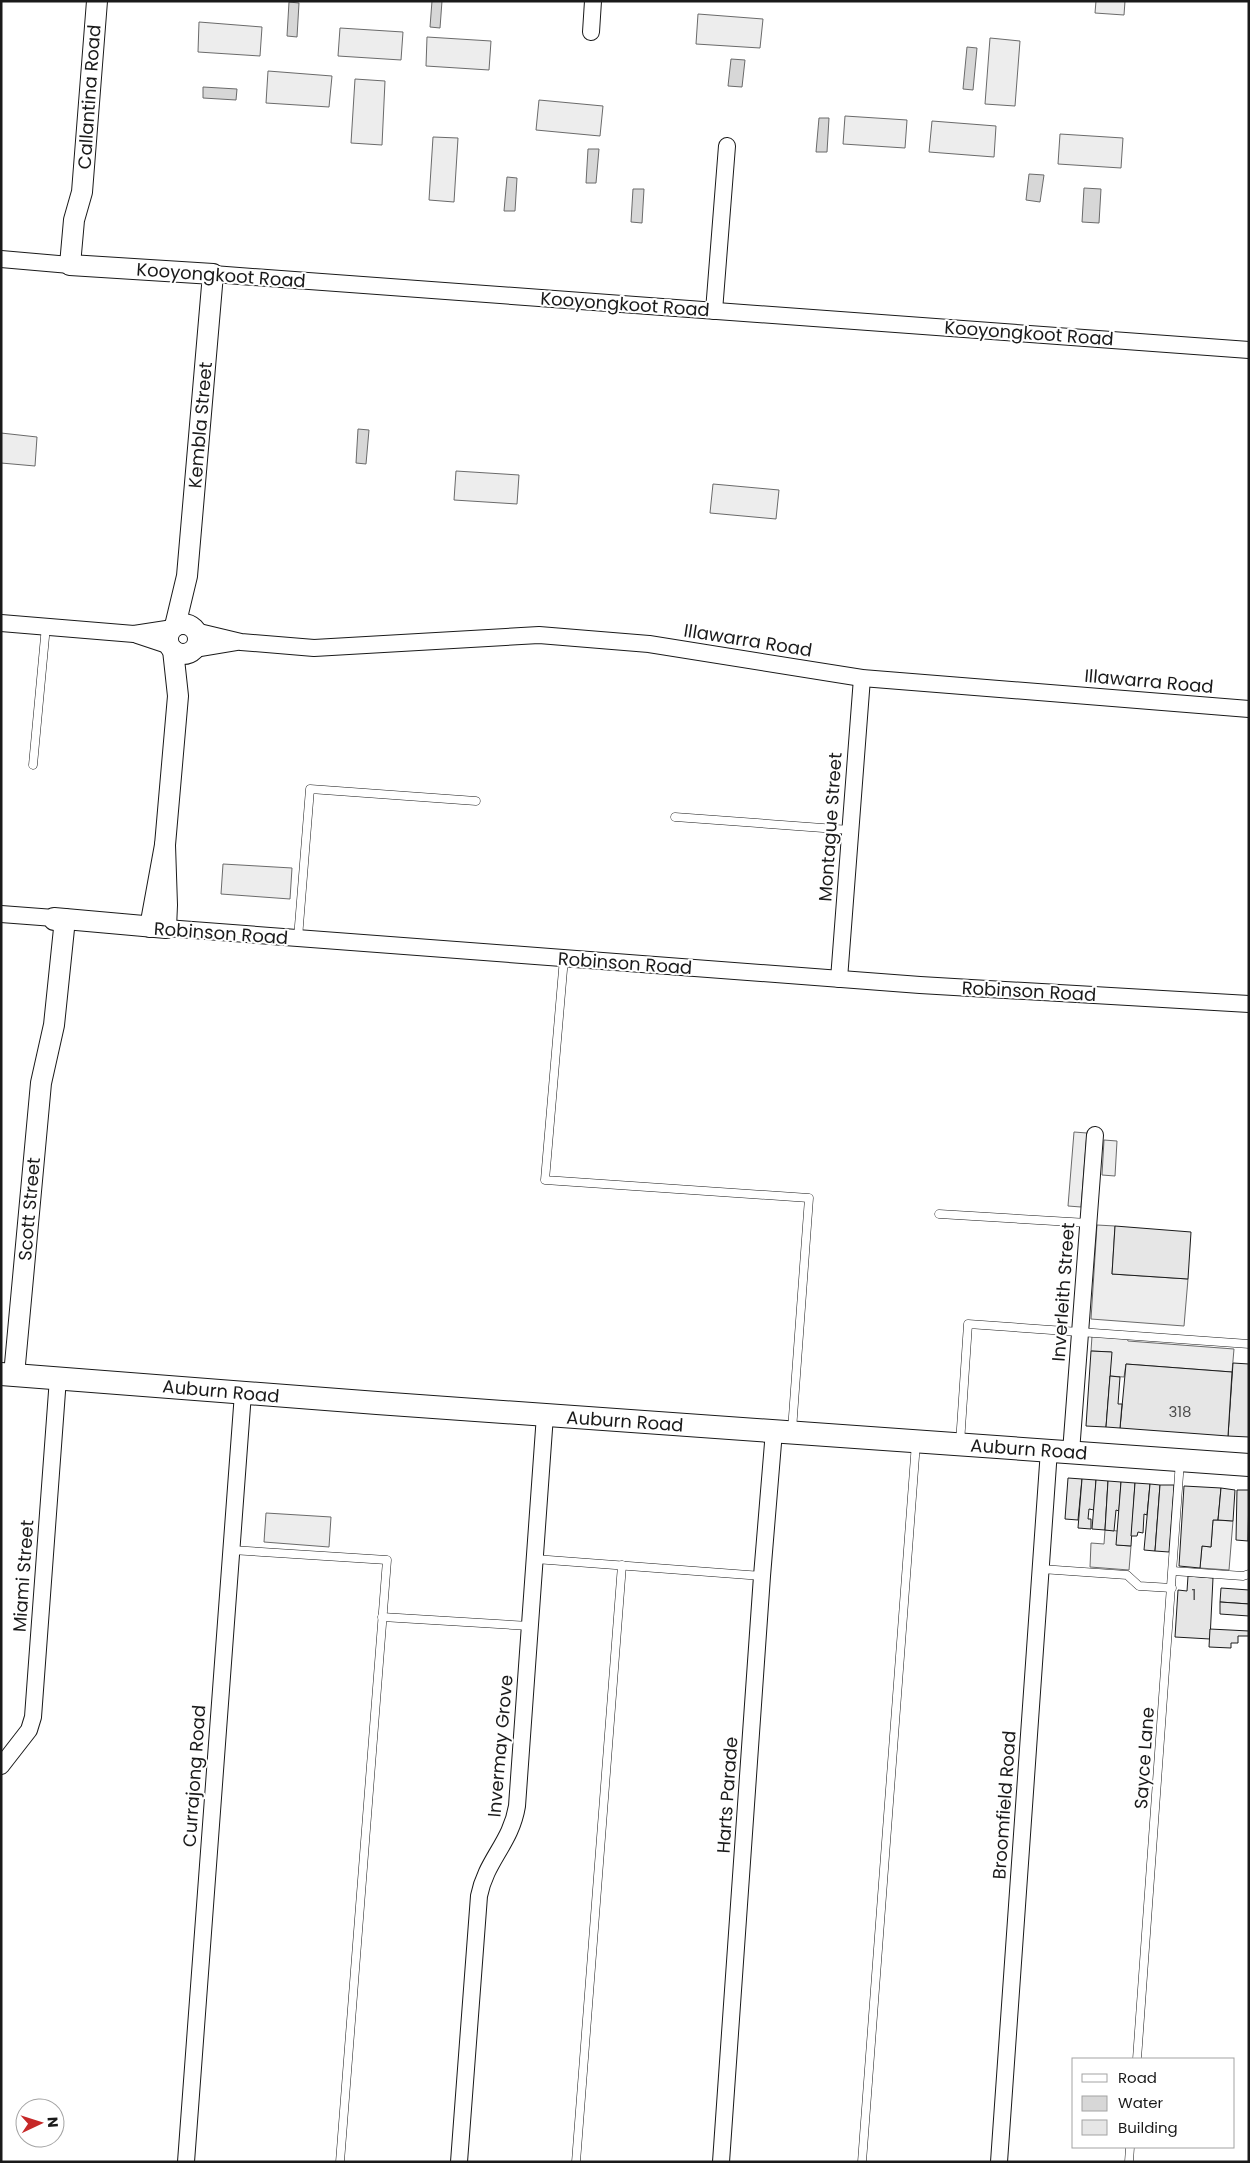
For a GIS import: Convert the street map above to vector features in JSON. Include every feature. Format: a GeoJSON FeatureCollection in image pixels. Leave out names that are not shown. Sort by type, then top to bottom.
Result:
{"type":"FeatureCollection","features":[{"type":"Feature","properties":{"kind":"main road","name":"Auburn Road"},"geometry":{"type":"LineString","coordinates":[[8,1375],[1249,1464]]}},
{"type":"Feature","properties":{"kind":"street","name":"Callantina Road"},"geometry":{"type":"LineString","coordinates":[[77,265],[74,220],[82,192],[96,1]]}},
{"type":"Feature","properties":{"kind":"street"},"geometry":{"type":"LineString","coordinates":[[592,32],[594,1]]}},
{"type":"Feature","properties":{"kind":"street"},"geometry":{"type":"LineString","coordinates":[[714,311],[727,146]]}},
{"type":"Feature","properties":{"kind":"street","name":"Kooyongkoot Road"},"geometry":{"type":"LineString","coordinates":[[1,260],[1249,350]]}},
{"type":"Feature","properties":{"kind":"street","name":"Kembla Street"},"geometry":{"type":"LineString","coordinates":[[158,928],[213,274]]}},
{"type":"Feature","properties":{"kind":"street","name":"Illawarra Road"},"geometry":{"type":"LineString","coordinates":[[1,623],[314,648],[539,635],[649,644],[862,678],[1249,709]]}},
{"type":"Feature","properties":{"kind":"street","name":"Montague Street"},"geometry":{"type":"LineString","coordinates":[[839,979],[862,678]]}},
{"type":"Feature","properties":{"kind":"street","name":"Robinson Road"},"geometry":{"type":"LineString","coordinates":[[1,914],[158,928],[839,979],[1249,1004]]}},
{"type":"Feature","properties":{"kind":"street","name":"Scott Street"},"geometry":{"type":"LineString","coordinates":[[8,1375],[41,1083],[49,1044],[46,1025],[60,918]]}},
{"type":"Feature","properties":{"kind":"street","name":"Inverleith Street"},"geometry":{"type":"LineString","coordinates":[[1060,1451],[1080,1333],[1095,1135]]}},
{"type":"Feature","properties":{"kind":"street","name":"Miami Street"},"geometry":{"type":"LineString","coordinates":[[1,1766],[29,1730],[33,1717],[58,1378]]}},
{"type":"Feature","properties":{"kind":"street","name":"Currajong Road"},"geometry":{"type":"LineString","coordinates":[[186,2162],[243,1393]]}},
{"type":"Feature","properties":{"kind":"street","name":"Invermay Grove"},"geometry":{"type":"LineString","coordinates":[[459,2162],[479,1896],[486,1873],[508,1836],[515,1816],[545,1415]]}},
{"type":"Feature","properties":{"kind":"street","name":"Harts Parade"},"geometry":{"type":"LineString","coordinates":[[721,2162],[762,1576],[783,1432]]}},
{"type":"Feature","properties":{"kind":"street","name":"Broomfield Road"},"geometry":{"type":"LineString","coordinates":[[999,2162],[1041,1569],[1060,1451]]}},
{"type":"Feature","properties":{"kind":"lane"},"geometry":{"type":"LineString","coordinates":[[33,765],[46,626]]}},
{"type":"Feature","properties":{"kind":"lane"},"geometry":{"type":"LineString","coordinates":[[298,938],[310,789],[476,801]]}},
{"type":"Feature","properties":{"kind":"lane"},"geometry":{"type":"LineString","coordinates":[[674,817],[850,830]]}},
{"type":"Feature","properties":{"kind":"lane"},"geometry":{"type":"LineString","coordinates":[[564,958],[545,1180],[809,1198],[783,1432]]}},
{"type":"Feature","properties":{"kind":"lane"},"geometry":{"type":"LineString","coordinates":[[938,1214],[1088,1223]]}},
{"type":"Feature","properties":{"kind":"lane"},"geometry":{"type":"LineString","coordinates":[[960,1444],[968,1324],[1249,1344]]}},
{"type":"Feature","properties":{"kind":"lane"},"geometry":{"type":"LineString","coordinates":[[862,2162],[917,1441]]}},
{"type":"Feature","properties":{"kind":"lane","name":"Sayce Lane"},"geometry":{"type":"LineString","coordinates":[[1137,2058],[1180,1459]]}},
{"type":"Feature","properties":{"kind":"lane"},"geometry":{"type":"LineString","coordinates":[[231,1550],[387,1560],[340,2162]]}},
{"type":"Feature","properties":{"kind":"lane"},"geometry":{"type":"LineString","coordinates":[[535,1559],[762,1576]]}},
{"type":"Feature","properties":{"kind":"lane"},"geometry":{"type":"LineString","coordinates":[[576,2162],[622,1566]]}},
{"type":"Feature","properties":{"kind":"lane"},"geometry":{"type":"LineString","coordinates":[[1041,1569],[1127,1575],[1139,1586],[1172,1588]]}},
{"type":"Feature","properties":{"kind":"lane"},"geometry":{"type":"LineString","coordinates":[[1173,1571],[1243,1576],[1249,1574]]}},
{"type":"Feature","properties":{"kind":"lane"},"geometry":{"type":"LineString","coordinates":[[382,1617],[530,1626]]}},
{"type":"Feature","properties":{"kind":"lane"},"geometry":{"type":"LineString","coordinates":[[1129,2162],[1130,2148]]}},
{"type":"Feature","properties":{"kind":"shaded area"},"geometry":{"type":"Polygon","coordinates":[[[1096,1],[1125,1],[1124,15],[1095,13],[1096,1]]]}},
{"type":"Feature","properties":{"kind":"shaded area"},"geometry":{"type":"Polygon","coordinates":[[[698,14],[763,19],[760,48],[696,44],[698,14]]]}},
{"type":"Feature","properties":{"kind":"shaded area"},"geometry":{"type":"Polygon","coordinates":[[[199,22],[262,27],[260,56],[198,52],[199,22]]]}},
{"type":"Feature","properties":{"kind":"shaded area"},"geometry":{"type":"Polygon","coordinates":[[[340,28],[403,32],[401,60],[338,56],[340,28]]]}},
{"type":"Feature","properties":{"kind":"shaded area"},"geometry":{"type":"Polygon","coordinates":[[[427,37],[491,41],[489,70],[426,66],[427,37]]]}},
{"type":"Feature","properties":{"kind":"shaded area"},"geometry":{"type":"Polygon","coordinates":[[[990,38],[1020,41],[1015,106],[985,104],[990,38]]]}},
{"type":"Feature","properties":{"kind":"shaded area"},"geometry":{"type":"Polygon","coordinates":[[[268,71],[332,76],[329,107],[266,103],[268,71]]]}},
{"type":"Feature","properties":{"kind":"shaded area"},"geometry":{"type":"Polygon","coordinates":[[[355,79],[385,81],[382,145],[351,143],[355,79]]]}},
{"type":"Feature","properties":{"kind":"shaded area"},"geometry":{"type":"Polygon","coordinates":[[[539,100],[603,106],[600,136],[536,130],[539,100]]]}},
{"type":"Feature","properties":{"kind":"shaded area"},"geometry":{"type":"Polygon","coordinates":[[[845,116],[907,120],[905,148],[843,144],[845,116]]]}},
{"type":"Feature","properties":{"kind":"shaded area"},"geometry":{"type":"Polygon","coordinates":[[[932,121],[996,126],[994,157],[929,152],[932,121]]]}},
{"type":"Feature","properties":{"kind":"shaded area"},"geometry":{"type":"Polygon","coordinates":[[[1060,134],[1123,138],[1121,168],[1058,164],[1060,134]]]}},
{"type":"Feature","properties":{"kind":"shaded area"},"geometry":{"type":"Polygon","coordinates":[[[433,137],[458,138],[454,202],[429,200],[433,137]]]}},
{"type":"Feature","properties":{"kind":"shaded area"},"geometry":{"type":"Polygon","coordinates":[[[1,433],[37,437],[35,466],[1,463],[1,433]]]}},
{"type":"Feature","properties":{"kind":"shaded area"},"geometry":{"type":"Polygon","coordinates":[[[456,471],[519,475],[517,504],[454,500],[456,471]]]}},
{"type":"Feature","properties":{"kind":"shaded area"},"geometry":{"type":"Polygon","coordinates":[[[713,484],[779,490],[776,519],[710,513],[713,484]]]}},
{"type":"Feature","properties":{"kind":"shaded area"},"geometry":{"type":"Polygon","coordinates":[[[223,864],[292,868],[290,899],[221,894],[223,864]]]}},
{"type":"Feature","properties":{"kind":"shaded area"},"geometry":{"type":"Polygon","coordinates":[[[1074,1132],[1087,1133],[1081,1207],[1068,1206],[1074,1132]]]}},
{"type":"Feature","properties":{"kind":"shaded area"},"geometry":{"type":"Polygon","coordinates":[[[1104,1140],[1117,1141],[1115,1176],[1102,1175],[1104,1140]]]}},
{"type":"Feature","properties":{"kind":"shaded area"},"geometry":{"type":"Polygon","coordinates":[[[1097,1225],[1115,1226],[1112,1274],[1188,1279],[1184,1326],[1091,1319],[1097,1225]]]}},
{"type":"Feature","properties":{"kind":"shaded area"},"geometry":{"type":"Polygon","coordinates":[[[1092,1336],[1127,1339],[1128,1341],[1234,1349],[1232,1372],[1126,1364],[1124,1377],[1110,1376],[1111,1352],[1091,1351],[1092,1336]]]}},
{"type":"Feature","properties":{"kind":"shaded area"},"geometry":{"type":"Polygon","coordinates":[[[266,1513],[331,1517],[329,1547],[264,1542],[266,1513]]]}},
{"type":"Feature","properties":{"kind":"shaded area"},"geometry":{"type":"Polygon","coordinates":[[[1213,1520],[1233,1521],[1229,1570],[1200,1568],[1202,1546],[1211,1547],[1213,1520]]]}},
{"type":"Feature","properties":{"kind":"shaded area"},"geometry":{"type":"Polygon","coordinates":[[[1105,1530],[1118,1531],[1117,1545],[1131,1546],[1129,1570],[1090,1567],[1091,1543],[1104,1544],[1105,1530]]]}},
{"type":"Feature","properties":{"kind":"water"},"geometry":{"type":"Polygon","coordinates":[[[432,1],[442,1],[440,28],[430,27],[432,1]]]}},
{"type":"Feature","properties":{"kind":"water"},"geometry":{"type":"Polygon","coordinates":[[[289,2],[299,3],[297,37],[287,36],[289,2]]]}},
{"type":"Feature","properties":{"kind":"water"},"geometry":{"type":"Polygon","coordinates":[[[967,47],[977,48],[973,90],[963,89],[967,47]]]}},
{"type":"Feature","properties":{"kind":"water"},"geometry":{"type":"Polygon","coordinates":[[[731,59],[745,60],[742,87],[728,86],[731,59]]]}},
{"type":"Feature","properties":{"kind":"water"},"geometry":{"type":"Polygon","coordinates":[[[203,87],[237,89],[236,100],[203,98],[203,87]]]}},
{"type":"Feature","properties":{"kind":"water"},"geometry":{"type":"Polygon","coordinates":[[[819,118],[829,118],[827,152],[816,152],[819,118]]]}},
{"type":"Feature","properties":{"kind":"water"},"geometry":{"type":"Polygon","coordinates":[[[588,149],[599,149],[596,183],[586,183],[588,149]]]}},
{"type":"Feature","properties":{"kind":"water"},"geometry":{"type":"Polygon","coordinates":[[[1029,174],[1044,175],[1040,202],[1026,200],[1029,174]]]}},
{"type":"Feature","properties":{"kind":"water"},"geometry":{"type":"Polygon","coordinates":[[[507,177],[517,178],[515,211],[504,211],[507,177]]]}},
{"type":"Feature","properties":{"kind":"water"},"geometry":{"type":"Polygon","coordinates":[[[1084,188],[1101,189],[1099,223],[1082,222],[1084,188]]]}},
{"type":"Feature","properties":{"kind":"water"},"geometry":{"type":"Polygon","coordinates":[[[633,189],[644,189],[642,223],[631,222],[633,189]]]}},
{"type":"Feature","properties":{"kind":"water"},"geometry":{"type":"Polygon","coordinates":[[[358,429],[369,430],[366,464],[356,463],[358,429]]]}},
{"type":"Feature","properties":{"kind":"building"},"geometry":{"type":"Polygon","coordinates":[[[1115,1226],[1191,1232],[1188,1279],[1112,1274],[1115,1226]]]}},
{"type":"Feature","properties":{"kind":"building"},"geometry":{"type":"Polygon","coordinates":[[[1091,1351],[1112,1352],[1106,1427],[1086,1426],[1091,1351]]]}},
{"type":"Feature","properties":{"kind":"building"},"geometry":{"type":"Polygon","coordinates":[[[1233,1363],[1249,1364],[1249,1437],[1228,1436],[1233,1363]]]}},
{"type":"Feature","properties":{"kind":"building"},"geometry":{"type":"Polygon","coordinates":[[[1126,1364],[1232,1372],[1228,1436],[1120,1428],[1126,1364]]]}},
{"type":"Feature","properties":{"kind":"building"},"geometry":{"type":"Polygon","coordinates":[[[1110,1376],[1120,1377],[1118,1404],[1122,1404],[1120,1428],[1106,1427],[1110,1376]]]}},
{"type":"Feature","properties":{"kind":"building"},"geometry":{"type":"Polygon","coordinates":[[[1068,1478],[1082,1479],[1078,1520],[1065,1519],[1068,1478]]]}},
{"type":"Feature","properties":{"kind":"building"},"geometry":{"type":"Polygon","coordinates":[[[1082,1479],[1096,1480],[1094,1510],[1089,1509],[1088,1519],[1091,1519],[1091,1529],[1078,1528],[1082,1479]]]}},
{"type":"Feature","properties":{"kind":"building"},"geometry":{"type":"Polygon","coordinates":[[[1096,1480],[1108,1481],[1105,1530],[1092,1529],[1096,1480]]]}},
{"type":"Feature","properties":{"kind":"building"},"geometry":{"type":"Polygon","coordinates":[[[1108,1481],[1121,1482],[1119,1511],[1116,1510],[1114,1531],[1105,1530],[1108,1481]]]}},
{"type":"Feature","properties":{"kind":"building"},"geometry":{"type":"Polygon","coordinates":[[[1121,1482],[1135,1483],[1131,1546],[1116,1545],[1121,1482]]]}},
{"type":"Feature","properties":{"kind":"building"},"geometry":{"type":"Polygon","coordinates":[[[1135,1483],[1150,1484],[1147,1515],[1144,1514],[1143,1533],[1138,1532],[1137,1536],[1131,1536],[1135,1483]]]}},
{"type":"Feature","properties":{"kind":"building"},"geometry":{"type":"Polygon","coordinates":[[[1150,1484],[1160,1485],[1155,1551],[1144,1550],[1150,1484]]]}},
{"type":"Feature","properties":{"kind":"building"},"geometry":{"type":"Polygon","coordinates":[[[1160,1485],[1174,1485],[1169,1552],[1155,1551],[1160,1485]]]}},
{"type":"Feature","properties":{"kind":"building"},"geometry":{"type":"Polygon","coordinates":[[[1184,1486],[1221,1488],[1218,1520],[1213,1520],[1211,1547],[1202,1546],[1200,1568],[1179,1566],[1184,1486]]]}},
{"type":"Feature","properties":{"kind":"building"},"geometry":{"type":"Polygon","coordinates":[[[1221,1488],[1235,1490],[1233,1521],[1218,1520],[1221,1488]]]}},
{"type":"Feature","properties":{"kind":"building"},"geometry":{"type":"Polygon","coordinates":[[[1237,1490],[1249,1490],[1248,1541],[1236,1540],[1237,1490]]]}},
{"type":"Feature","properties":{"kind":"building"},"geometry":{"type":"Polygon","coordinates":[[[1188,1576],[1213,1578],[1210,1639],[1175,1637],[1178,1590],[1187,1591],[1188,1576]]]}},
{"type":"Feature","properties":{"kind":"building"},"geometry":{"type":"Polygon","coordinates":[[[1221,1588],[1249,1590],[1249,1604],[1220,1602],[1221,1588]]]}},
{"type":"Feature","properties":{"kind":"building"},"geometry":{"type":"Polygon","coordinates":[[[1220,1602],[1249,1604],[1249,1616],[1220,1614],[1220,1602]]]}},
{"type":"Feature","properties":{"kind":"building"},"geometry":{"type":"Polygon","coordinates":[[[1210,1629],[1249,1631],[1249,1636],[1238,1636],[1238,1643],[1231,1643],[1231,1648],[1209,1647],[1210,1629]]]}}]}
